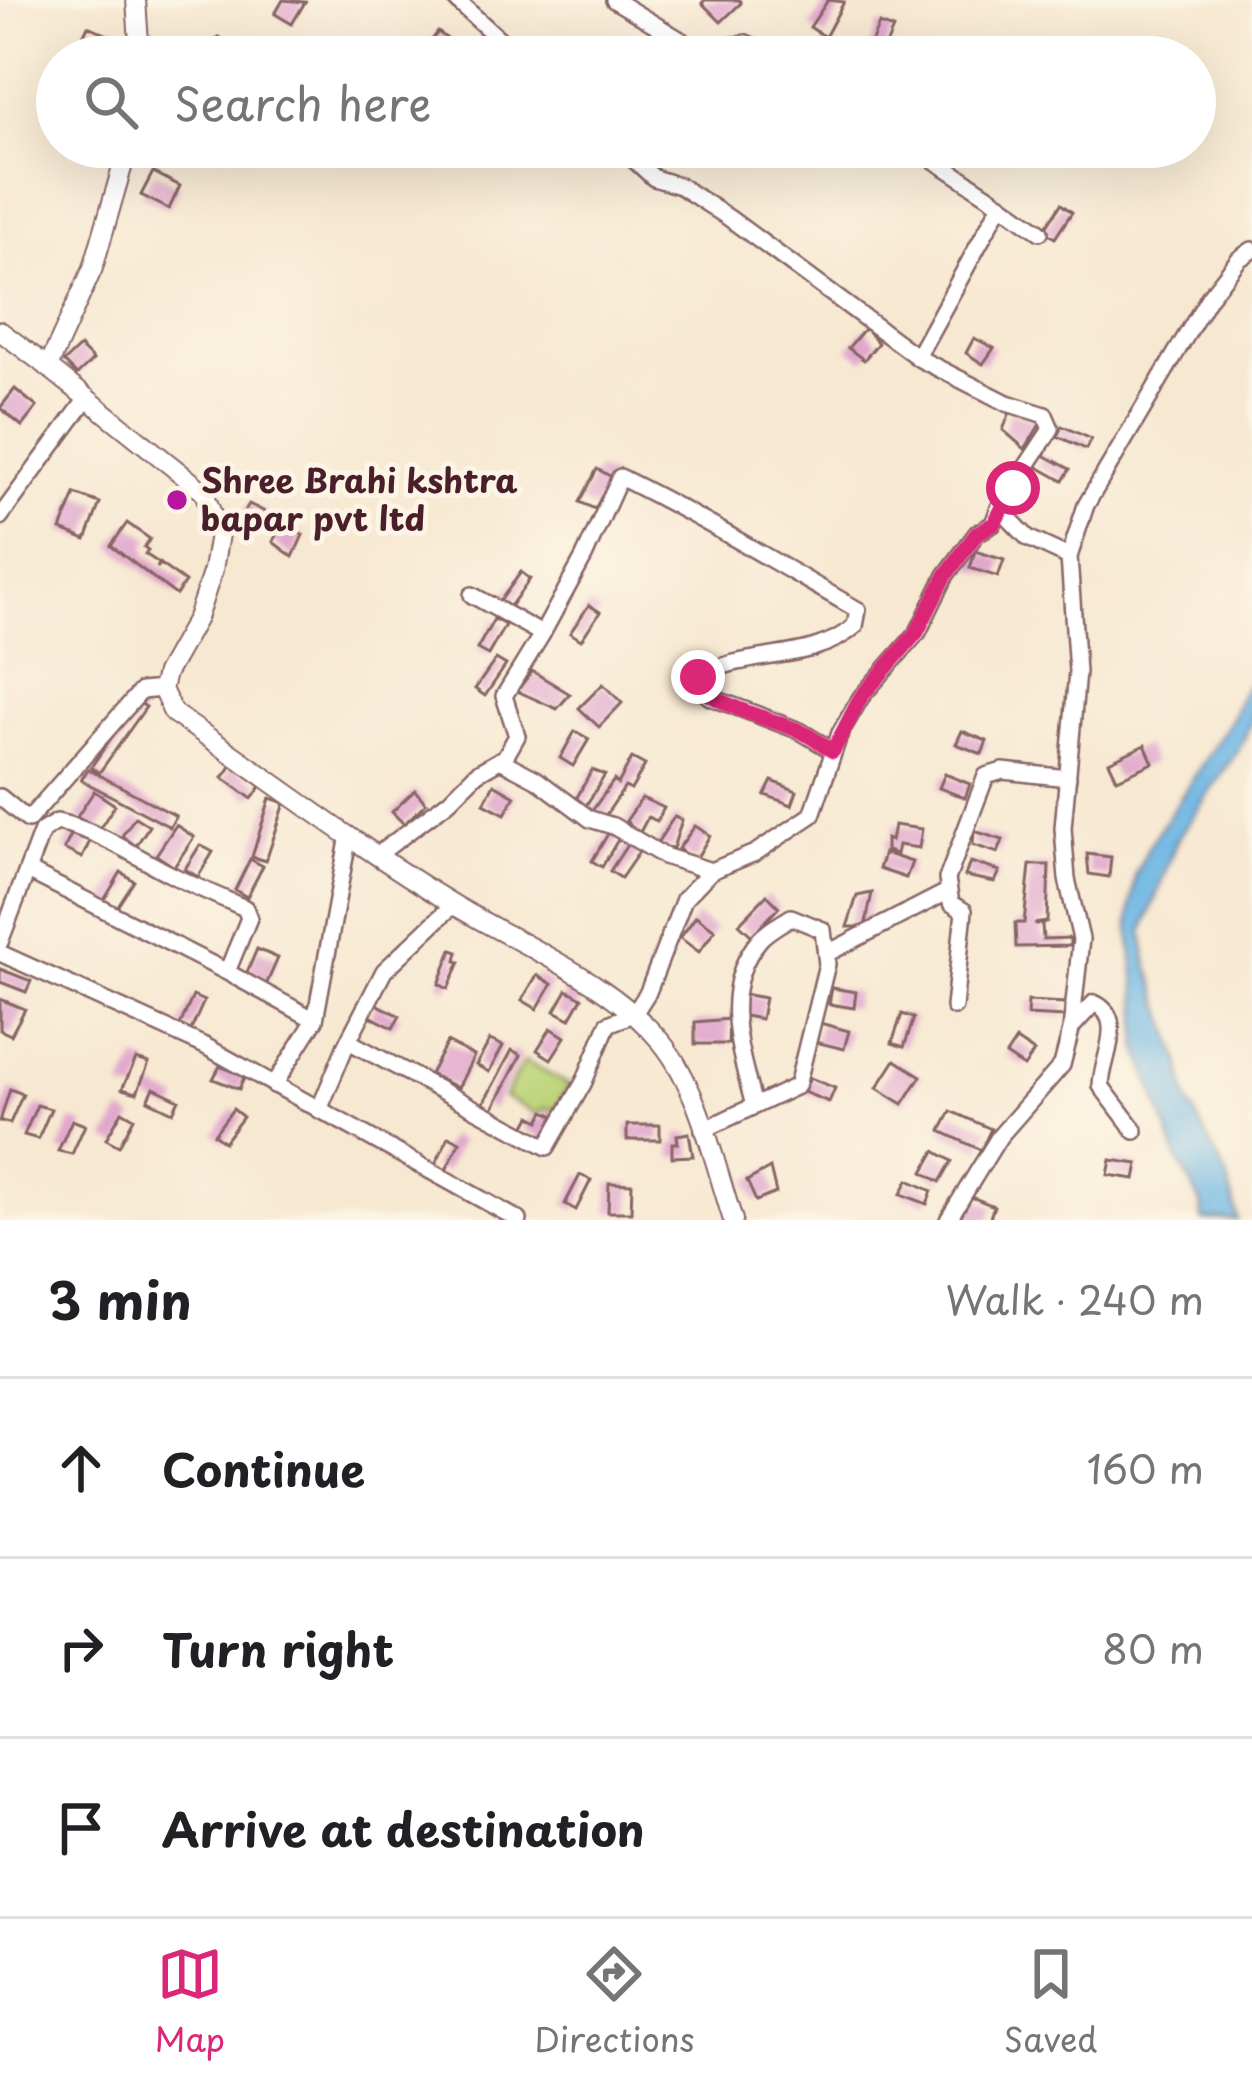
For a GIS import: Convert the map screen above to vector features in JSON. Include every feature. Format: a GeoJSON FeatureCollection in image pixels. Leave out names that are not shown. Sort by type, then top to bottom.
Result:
{"type":"FeatureCollection","features":[{"type":"Feature","properties":{"kind":"street"},"geometry":{"type":"LineString","coordinates":[[136,0],[139,36]]}},
{"type":"Feature","properties":{"kind":"street"},"geometry":{"type":"LineString","coordinates":[[456,0],[496,36]]}},
{"type":"Feature","properties":{"kind":"street"},"geometry":{"type":"LineString","coordinates":[[614,0],[666,36]]}},
{"type":"Feature","properties":{"kind":"street"},"geometry":{"type":"LineString","coordinates":[[48,367],[93,268],[122,168]]}},
{"type":"Feature","properties":{"kind":"street"},"geometry":{"type":"LineString","coordinates":[[350,1042],[547,1147],[584,1082],[608,1024],[634,1014],[648,992],[684,899],[711,871],[755,853],[812,815],[833,751],[861,697],[917,632],[946,575],[977,533],[994,524],[999,508],[1051,429],[1045,415],[1007,403],[917,357],[729,218],[643,168]]}},
{"type":"Feature","properties":{"kind":"street"},"geometry":{"type":"LineString","coordinates":[[946,168],[1040,232]]}},
{"type":"Feature","properties":{"kind":"street"},"geometry":{"type":"LineString","coordinates":[[917,357],[1001,204]]}},
{"type":"Feature","properties":{"kind":"street"},"geometry":{"type":"LineString","coordinates":[[948,1220],[999,1137],[1062,1065],[1071,1030],[1081,940],[1067,879],[1063,828],[1077,672],[1069,557],[1086,505],[1209,297],[1252,250]]}},
{"type":"Feature","properties":{"kind":"street"},"geometry":{"type":"LineString","coordinates":[[0,332],[205,493],[219,534],[214,569],[197,618],[166,673],[162,689],[173,713],[376,856],[634,1014],[665,1046],[698,1112],[733,1220]]}},
{"type":"Feature","properties":{"kind":"street"},"geometry":{"type":"LineString","coordinates":[[0,517],[86,400]]}},
{"type":"Feature","properties":{"kind":"street"},"geometry":{"type":"LineString","coordinates":[[376,856],[449,802],[477,773],[500,760],[518,736],[504,696],[584,557],[620,477],[858,610],[855,626],[836,640],[716,668],[698,677],[695,684],[710,697],[800,731],[833,751]]}},
{"type":"Feature","properties":{"kind":"street"},"geometry":{"type":"LineString","coordinates":[[999,508],[1028,538],[1069,557]]}},
{"type":"Feature","properties":{"kind":"street"},"geometry":{"type":"LineString","coordinates":[[472,595],[542,634]]}},
{"type":"Feature","properties":{"kind":"street"},"geometry":{"type":"LineString","coordinates":[[0,797],[28,820],[141,691],[162,689]]}},
{"type":"Feature","properties":{"kind":"street"},"geometry":{"type":"LineString","coordinates":[[500,760],[536,778],[590,819],[613,826],[664,856],[711,871]]}},
{"type":"Feature","properties":{"kind":"street"},"geometry":{"type":"LineString","coordinates":[[954,1007],[964,911],[951,903],[947,879],[986,776],[1003,771],[1068,778]]}},
{"type":"Feature","properties":{"kind":"street"},"geometry":{"type":"LineString","coordinates":[[0,942],[42,831],[57,821],[80,826],[245,908],[246,927],[229,967],[223,970]]}},
{"type":"Feature","properties":{"kind":"street"},"geometry":{"type":"LineString","coordinates":[[274,1084],[315,1020],[349,835]]}},
{"type":"Feature","properties":{"kind":"street"},"geometry":{"type":"LineString","coordinates":[[32,874],[315,1020]]}},
{"type":"Feature","properties":{"kind":"street"},"geometry":{"type":"LineString","coordinates":[[826,954],[946,892]]}},
{"type":"Feature","properties":{"kind":"street"},"geometry":{"type":"LineString","coordinates":[[320,1110],[384,970],[453,905]]}},
{"type":"Feature","properties":{"kind":"street"},"geometry":{"type":"LineString","coordinates":[[703,1130],[797,1086],[827,964],[823,931],[791,916],[760,939],[740,976],[734,1026],[754,1106]]}},
{"type":"Feature","properties":{"kind":"street"},"geometry":{"type":"LineString","coordinates":[[0,953],[206,1046],[519,1220]]}},
{"type":"Feature","properties":{"kind":"street"},"geometry":{"type":"LineString","coordinates":[[1071,1030],[1090,1005],[1103,1007],[1112,1027],[1101,1086],[1135,1130]]}},
{"type":"Feature","properties":{"kind":"green space"},"geometry":{"type":"Polygon","coordinates":[[[524,1061],[571,1086],[554,1111],[546,1107],[537,1114],[504,1097],[524,1061]]]}},
{"type":"Feature","properties":{"kind":"water"},"geometry":{"type":"Polygon","coordinates":[[[1252,680],[1252,718],[1242,744],[1177,840],[1143,931],[1147,961],[1181,1064],[1187,1099],[1227,1177],[1238,1220],[1202,1220],[1201,1203],[1178,1160],[1138,1047],[1129,923],[1135,875],[1148,848],[1252,680]]]}},
{"type":"Feature","properties":{"kind":"building"},"geometry":{"type":"Polygon","coordinates":[[[283,0],[305,2],[292,24],[275,14],[283,0]]]}},
{"type":"Feature","properties":{"kind":"building"},"geometry":{"type":"Polygon","coordinates":[[[828,0],[844,2],[826,36],[810,27],[828,0]]]}},
{"type":"Feature","properties":{"kind":"building"},"geometry":{"type":"Polygon","coordinates":[[[702,3],[741,3],[721,22],[702,3]]]}},
{"type":"Feature","properties":{"kind":"building"},"geometry":{"type":"Polygon","coordinates":[[[879,24],[893,29],[890,36],[874,36],[879,24]]]}},
{"type":"Feature","properties":{"kind":"building"},"geometry":{"type":"Polygon","coordinates":[[[88,26],[110,36],[83,36],[88,26]]]}},
{"type":"Feature","properties":{"kind":"building"},"geometry":{"type":"Polygon","coordinates":[[[153,172],[180,186],[169,209],[141,195],[153,172]]]}},
{"type":"Feature","properties":{"kind":"building"},"geometry":{"type":"Polygon","coordinates":[[[1061,204],[1072,212],[1055,238],[1043,231],[1061,204]]]}},
{"type":"Feature","properties":{"kind":"building"},"geometry":{"type":"Polygon","coordinates":[[[865,328],[878,343],[864,360],[848,348],[865,328]]]}},
{"type":"Feature","properties":{"kind":"building"},"geometry":{"type":"Polygon","coordinates":[[[974,338],[994,348],[983,364],[966,353],[974,338]]]}},
{"type":"Feature","properties":{"kind":"building"},"geometry":{"type":"Polygon","coordinates":[[[80,347],[93,360],[77,375],[64,362],[80,347]]]}},
{"type":"Feature","properties":{"kind":"building"},"geometry":{"type":"Polygon","coordinates":[[[15,389],[37,407],[22,426],[0,408],[15,389]]]}},
{"type":"Feature","properties":{"kind":"building"},"geometry":{"type":"Polygon","coordinates":[[[1010,412],[1042,421],[1025,449],[1003,430],[1010,412]]]}},
{"type":"Feature","properties":{"kind":"building"},"geometry":{"type":"Polygon","coordinates":[[[1062,426],[1091,439],[1086,449],[1057,436],[1062,426]]]}},
{"type":"Feature","properties":{"kind":"building"},"geometry":{"type":"Polygon","coordinates":[[[1042,454],[1070,469],[1063,481],[1036,466],[1042,454]]]}},
{"type":"Feature","properties":{"kind":"building"},"geometry":{"type":"Polygon","coordinates":[[[597,469],[612,477],[595,509],[580,502],[597,469]]]}},
{"type":"Feature","properties":{"kind":"building"},"geometry":{"type":"Polygon","coordinates":[[[75,494],[100,503],[86,540],[61,530],[75,494]]]}},
{"type":"Feature","properties":{"kind":"building"},"geometry":{"type":"Polygon","coordinates":[[[249,504],[277,518],[268,532],[241,517],[249,504]]]}},
{"type":"Feature","properties":{"kind":"building"},"geometry":{"type":"Polygon","coordinates":[[[127,523],[150,539],[145,554],[159,563],[157,568],[160,564],[185,582],[176,595],[111,546],[127,523]]]}},
{"type":"Feature","properties":{"kind":"building"},"geometry":{"type":"Polygon","coordinates":[[[281,524],[303,535],[293,557],[273,542],[281,524]]]}},
{"type":"Feature","properties":{"kind":"building"},"geometry":{"type":"Polygon","coordinates":[[[975,551],[1004,560],[998,577],[970,568],[975,551]]]}},
{"type":"Feature","properties":{"kind":"building"},"geometry":{"type":"Polygon","coordinates":[[[521,572],[530,579],[506,612],[497,605],[521,572]]]}},
{"type":"Feature","properties":{"kind":"building"},"geometry":{"type":"Polygon","coordinates":[[[589,605],[600,612],[581,640],[570,633],[589,605]]]}},
{"type":"Feature","properties":{"kind":"building"},"geometry":{"type":"Polygon","coordinates":[[[494,619],[505,625],[488,655],[477,649],[494,619]]]}},
{"type":"Feature","properties":{"kind":"building"},"geometry":{"type":"Polygon","coordinates":[[[496,659],[506,665],[485,696],[475,689],[496,659]]]}},
{"type":"Feature","properties":{"kind":"building"},"geometry":{"type":"Polygon","coordinates":[[[532,671],[570,694],[557,709],[517,691],[532,671]]]}},
{"type":"Feature","properties":{"kind":"building"},"geometry":{"type":"Polygon","coordinates":[[[603,684],[622,703],[599,727],[579,708],[603,684]]]}},
{"type":"Feature","properties":{"kind":"building"},"geometry":{"type":"Polygon","coordinates":[[[137,701],[146,707],[99,773],[91,767],[137,701]]]}},
{"type":"Feature","properties":{"kind":"building"},"geometry":{"type":"Polygon","coordinates":[[[575,731],[589,739],[573,766],[560,758],[575,731]]]}},
{"type":"Feature","properties":{"kind":"building"},"geometry":{"type":"Polygon","coordinates":[[[962,731],[987,741],[982,754],[956,744],[962,731]]]}},
{"type":"Feature","properties":{"kind":"building"},"geometry":{"type":"Polygon","coordinates":[[[1145,745],[1153,763],[1117,779],[1109,762],[1145,745]]]}},
{"type":"Feature","properties":{"kind":"building"},"geometry":{"type":"Polygon","coordinates":[[[632,758],[645,765],[631,790],[625,787],[605,816],[591,812],[614,780],[618,784],[632,758]]]}},
{"type":"Feature","properties":{"kind":"building"},"geometry":{"type":"Polygon","coordinates":[[[232,765],[261,786],[252,799],[223,778],[232,765]]]}},
{"type":"Feature","properties":{"kind":"building"},"geometry":{"type":"Polygon","coordinates":[[[88,769],[176,816],[170,827],[81,780],[88,769]]]}},
{"type":"Feature","properties":{"kind":"building"},"geometry":{"type":"Polygon","coordinates":[[[592,770],[605,775],[585,807],[575,801],[592,770]]]}},
{"type":"Feature","properties":{"kind":"building"},"geometry":{"type":"Polygon","coordinates":[[[945,774],[970,784],[965,798],[939,788],[945,774]]]}},
{"type":"Feature","properties":{"kind":"building"},"geometry":{"type":"Polygon","coordinates":[[[772,781],[797,791],[792,805],[765,795],[772,781]]]}},
{"type":"Feature","properties":{"kind":"building"},"geometry":{"type":"Polygon","coordinates":[[[494,784],[515,796],[505,814],[484,803],[494,784]]]}},
{"type":"Feature","properties":{"kind":"building"},"geometry":{"type":"Polygon","coordinates":[[[415,790],[426,803],[404,824],[392,812],[415,790]]]}},
{"type":"Feature","properties":{"kind":"building"},"geometry":{"type":"Polygon","coordinates":[[[94,791],[115,805],[98,831],[77,817],[94,791]]]}},
{"type":"Feature","properties":{"kind":"building"},"geometry":{"type":"Polygon","coordinates":[[[270,798],[285,803],[266,861],[252,857],[270,798]]]}},
{"type":"Feature","properties":{"kind":"building"},"geometry":{"type":"Polygon","coordinates":[[[642,798],[664,808],[657,821],[648,817],[639,834],[626,821],[642,798]]]}},
{"type":"Feature","properties":{"kind":"building"},"geometry":{"type":"Polygon","coordinates":[[[135,817],[149,826],[136,846],[122,836],[135,817]]]}},
{"type":"Feature","properties":{"kind":"building"},"geometry":{"type":"Polygon","coordinates":[[[674,817],[682,820],[673,848],[655,846],[674,817]]]}},
{"type":"Feature","properties":{"kind":"building"},"geometry":{"type":"Polygon","coordinates":[[[176,825],[194,837],[174,867],[156,855],[176,825]]]}},
{"type":"Feature","properties":{"kind":"building"},"geometry":{"type":"Polygon","coordinates":[[[894,825],[922,829],[919,848],[898,845],[896,854],[886,851],[894,825]]]}},
{"type":"Feature","properties":{"kind":"building"},"geometry":{"type":"Polygon","coordinates":[[[695,826],[710,835],[695,861],[678,849],[695,826]]]}},
{"type":"Feature","properties":{"kind":"building"},"geometry":{"type":"Polygon","coordinates":[[[974,831],[1003,840],[998,853],[973,845],[974,831]]]}},
{"type":"Feature","properties":{"kind":"building"},"geometry":{"type":"Polygon","coordinates":[[[609,832],[619,838],[602,867],[592,861],[609,832]]]}},
{"type":"Feature","properties":{"kind":"building"},"geometry":{"type":"Polygon","coordinates":[[[72,833],[90,841],[82,858],[64,849],[72,833]]]}},
{"type":"Feature","properties":{"kind":"building"},"geometry":{"type":"Polygon","coordinates":[[[629,842],[641,849],[621,878],[610,871],[629,842]]]}},
{"type":"Feature","properties":{"kind":"building"},"geometry":{"type":"Polygon","coordinates":[[[200,845],[213,852],[198,877],[185,869],[200,845]]]}},
{"type":"Feature","properties":{"kind":"building"},"geometry":{"type":"Polygon","coordinates":[[[884,853],[912,862],[906,878],[879,869],[884,853]]]}},
{"type":"Feature","properties":{"kind":"building"},"geometry":{"type":"Polygon","coordinates":[[[1087,854],[1111,857],[1109,877],[1089,874],[1087,854]]]}},
{"type":"Feature","properties":{"kind":"building"},"geometry":{"type":"Polygon","coordinates":[[[250,859],[263,866],[247,897],[235,890],[250,859]]]}},
{"type":"Feature","properties":{"kind":"building"},"geometry":{"type":"Polygon","coordinates":[[[970,862],[1000,871],[995,882],[965,876],[970,862]]]}},
{"type":"Feature","properties":{"kind":"building"},"geometry":{"type":"Polygon","coordinates":[[[1030,865],[1049,865],[1047,922],[1034,924],[1042,924],[1043,939],[1070,938],[1070,946],[1016,947],[1015,923],[1024,923],[1030,865]]]}},
{"type":"Feature","properties":{"kind":"building"},"geometry":{"type":"Polygon","coordinates":[[[121,872],[134,881],[115,910],[103,902],[121,872]]]}},
{"type":"Feature","properties":{"kind":"building"},"geometry":{"type":"Polygon","coordinates":[[[872,893],[865,927],[847,927],[857,896],[872,893]]]}},
{"type":"Feature","properties":{"kind":"building"},"geometry":{"type":"Polygon","coordinates":[[[767,895],[779,907],[752,936],[739,924],[767,895]]]}},
{"type":"Feature","properties":{"kind":"building"},"geometry":{"type":"Polygon","coordinates":[[[696,916],[715,930],[699,952],[680,938],[696,916]]]}},
{"type":"Feature","properties":{"kind":"building"},"geometry":{"type":"Polygon","coordinates":[[[257,949],[278,958],[266,985],[245,977],[257,949]]]}},
{"type":"Feature","properties":{"kind":"building"},"geometry":{"type":"Polygon","coordinates":[[[452,950],[458,952],[456,961],[460,962],[448,989],[439,984],[452,950]]]}},
{"type":"Feature","properties":{"kind":"building"},"geometry":{"type":"Polygon","coordinates":[[[0,969],[31,981],[26,992],[0,982],[0,969]]]}},
{"type":"Feature","properties":{"kind":"building"},"geometry":{"type":"Polygon","coordinates":[[[537,975],[552,984],[537,1009],[522,1000],[537,975]]]}},
{"type":"Feature","properties":{"kind":"building"},"geometry":{"type":"Polygon","coordinates":[[[832,988],[856,992],[854,1008],[829,1004],[832,988]]]}},
{"type":"Feature","properties":{"kind":"building"},"geometry":{"type":"Polygon","coordinates":[[[567,990],[582,998],[570,1019],[555,1011],[567,990]]]}},
{"type":"Feature","properties":{"kind":"building"},"geometry":{"type":"Polygon","coordinates":[[[743,994],[765,998],[761,1019],[739,1015],[743,994]]]}},
{"type":"Feature","properties":{"kind":"building"},"geometry":{"type":"Polygon","coordinates":[[[193,996],[204,1001],[191,1030],[180,1025],[193,996]]]}},
{"type":"Feature","properties":{"kind":"building"},"geometry":{"type":"Polygon","coordinates":[[[0,999],[25,1009],[11,1035],[0,1030],[0,999]]]}},
{"type":"Feature","properties":{"kind":"building"},"geometry":{"type":"Polygon","coordinates":[[[1028,1001],[1065,1003],[1065,1017],[1027,1015],[1028,1001]]]}},
{"type":"Feature","properties":{"kind":"building"},"geometry":{"type":"Polygon","coordinates":[[[376,1004],[400,1016],[393,1028],[370,1016],[376,1004]]]}},
{"type":"Feature","properties":{"kind":"building"},"geometry":{"type":"Polygon","coordinates":[[[902,1014],[914,1018],[904,1047],[892,1043],[902,1014]]]}},
{"type":"Feature","properties":{"kind":"building"},"geometry":{"type":"Polygon","coordinates":[[[729,1019],[728,1044],[695,1044],[695,1022],[729,1019]]]}},
{"type":"Feature","properties":{"kind":"building"},"geometry":{"type":"Polygon","coordinates":[[[820,1023],[849,1031],[844,1049],[815,1042],[820,1023]]]}},
{"type":"Feature","properties":{"kind":"building"},"geometry":{"type":"Polygon","coordinates":[[[551,1028],[565,1037],[551,1059],[537,1050],[551,1028]]]}},
{"type":"Feature","properties":{"kind":"building"},"geometry":{"type":"Polygon","coordinates":[[[490,1040],[503,1046],[489,1072],[476,1065],[490,1040]]]}},
{"type":"Feature","properties":{"kind":"building"},"geometry":{"type":"Polygon","coordinates":[[[1016,1040],[1034,1052],[1024,1067],[1006,1055],[1016,1040]]]}},
{"type":"Feature","properties":{"kind":"building"},"geometry":{"type":"Polygon","coordinates":[[[447,1042],[474,1056],[458,1088],[430,1074],[447,1042]]]}},
{"type":"Feature","properties":{"kind":"building"},"geometry":{"type":"Polygon","coordinates":[[[512,1050],[521,1055],[493,1109],[483,1104],[512,1050]]]}},
{"type":"Feature","properties":{"kind":"building"},"geometry":{"type":"Polygon","coordinates":[[[136,1059],[149,1063],[137,1093],[122,1089],[136,1059]]]}},
{"type":"Feature","properties":{"kind":"building"},"geometry":{"type":"Polygon","coordinates":[[[895,1060],[921,1076],[903,1104],[877,1088],[895,1060]]]}},
{"type":"Feature","properties":{"kind":"building"},"geometry":{"type":"Polygon","coordinates":[[[220,1066],[245,1076],[239,1089],[213,1079],[220,1066]]]}},
{"type":"Feature","properties":{"kind":"building"},"geometry":{"type":"Polygon","coordinates":[[[810,1078],[835,1088],[829,1102],[803,1092],[810,1078]]]}},
{"type":"Feature","properties":{"kind":"building"},"geometry":{"type":"Polygon","coordinates":[[[154,1088],[179,1100],[173,1112],[148,1100],[154,1088]]]}},
{"type":"Feature","properties":{"kind":"building"},"geometry":{"type":"Polygon","coordinates":[[[10,1089],[23,1094],[10,1123],[0,1121],[10,1089]]]}},
{"type":"Feature","properties":{"kind":"building"},"geometry":{"type":"Polygon","coordinates":[[[37,1105],[51,1109],[38,1139],[24,1135],[37,1105]]]}},
{"type":"Feature","properties":{"kind":"building"},"geometry":{"type":"Polygon","coordinates":[[[233,1109],[243,1117],[224,1142],[214,1134],[233,1109]]]}},
{"type":"Feature","properties":{"kind":"building"},"geometry":{"type":"Polygon","coordinates":[[[122,1111],[134,1118],[119,1146],[106,1139],[122,1111]]]}},
{"type":"Feature","properties":{"kind":"building"},"geometry":{"type":"Polygon","coordinates":[[[545,1111],[557,1117],[545,1140],[524,1129],[531,1116],[540,1121],[545,1111]]]}},
{"type":"Feature","properties":{"kind":"building"},"geometry":{"type":"Polygon","coordinates":[[[951,1111],[991,1129],[981,1150],[941,1131],[951,1111]]]}},
{"type":"Feature","properties":{"kind":"building"},"geometry":{"type":"Polygon","coordinates":[[[72,1120],[85,1125],[72,1154],[58,1151],[72,1120]]]}},
{"type":"Feature","properties":{"kind":"building"},"geometry":{"type":"Polygon","coordinates":[[[627,1125],[660,1125],[660,1140],[627,1140],[627,1125]]]}},
{"type":"Feature","properties":{"kind":"building"},"geometry":{"type":"Polygon","coordinates":[[[689,1133],[693,1156],[672,1157],[677,1135],[689,1133]]]}},
{"type":"Feature","properties":{"kind":"building"},"geometry":{"type":"Polygon","coordinates":[[[449,1136],[460,1142],[445,1172],[434,1167],[449,1136]]]}},
{"type":"Feature","properties":{"kind":"building"},"geometry":{"type":"Polygon","coordinates":[[[935,1151],[952,1161],[940,1182],[923,1172],[935,1151]]]}},
{"type":"Feature","properties":{"kind":"building"},"geometry":{"type":"Polygon","coordinates":[[[1111,1160],[1138,1164],[1135,1179],[1108,1175],[1111,1160]]]}},
{"type":"Feature","properties":{"kind":"building"},"geometry":{"type":"Polygon","coordinates":[[[770,1168],[776,1193],[756,1201],[747,1181],[770,1168]]]}},
{"type":"Feature","properties":{"kind":"building"},"geometry":{"type":"Polygon","coordinates":[[[580,1175],[591,1180],[576,1210],[565,1204],[580,1175]]]}},
{"type":"Feature","properties":{"kind":"building"},"geometry":{"type":"Polygon","coordinates":[[[908,1180],[932,1191],[927,1204],[901,1194],[908,1180]]]}},
{"type":"Feature","properties":{"kind":"building"},"geometry":{"type":"Polygon","coordinates":[[[609,1183],[632,1184],[631,1212],[608,1212],[609,1183]]]}},
{"type":"Feature","properties":{"kind":"building"},"geometry":{"type":"Polygon","coordinates":[[[969,1196],[994,1206],[989,1220],[959,1220],[969,1196]]]}},
{"type":"Feature","properties":{"kind":"place","name":"Shree Brahi kshtra bapar pvt ltd"},"geometry":{"type":"Point","coordinates":[177,500]}},
{"type":"Feature","properties":{"kind":"route"},"geometry":{"type":"LineString","coordinates":[[698,677],[695,684],[710,697],[800,731],[833,751],[861,697],[917,632],[946,575],[977,533],[994,524],[1013,488]]}}]}
